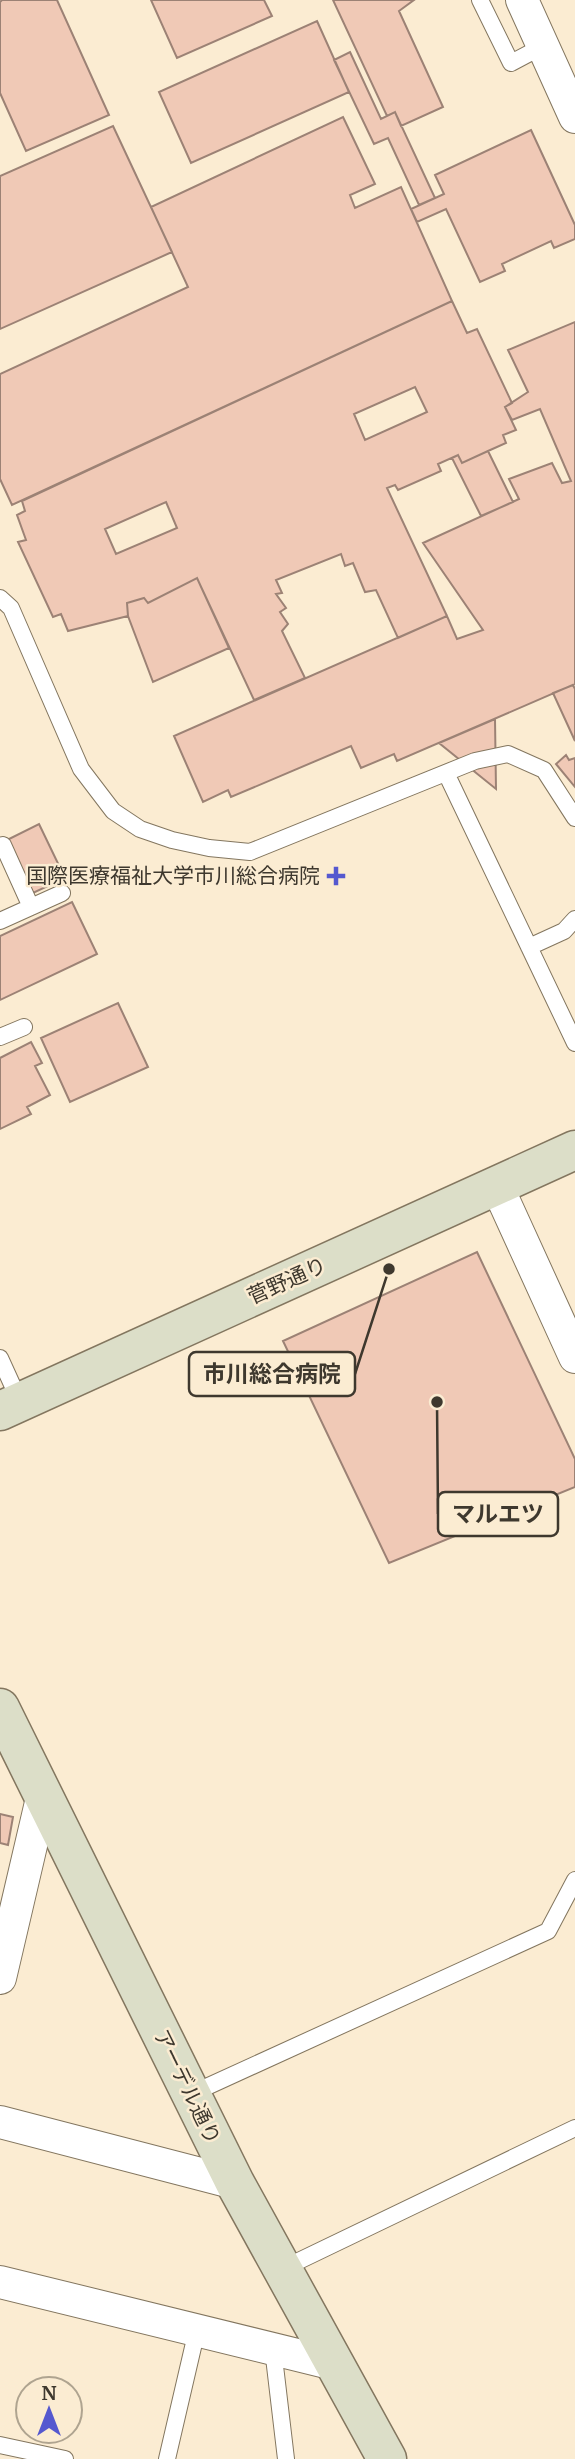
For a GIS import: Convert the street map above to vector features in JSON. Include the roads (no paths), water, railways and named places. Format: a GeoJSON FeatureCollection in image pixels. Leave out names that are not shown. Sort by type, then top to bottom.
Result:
{"type":"FeatureCollection","features":[{"type":"Feature","properties":{"kind":"street"},"geometry":{"type":"LineString","coordinates":[[522,0],[575,117]]}},
{"type":"Feature","properties":{"kind":"street","name":"菅野通り"},"geometry":{"type":"LineString","coordinates":[[10,1407],[575,1150]]}},
{"type":"Feature","properties":{"kind":"street"},"geometry":{"type":"LineString","coordinates":[[497,1186],[575,1357]]}},
{"type":"Feature","properties":{"kind":"street","name":"アーデル通り"},"geometry":{"type":"LineString","coordinates":[[2,1716],[235,2183],[387,2459]]}},
{"type":"Feature","properties":{"kind":"street"},"geometry":{"type":"LineString","coordinates":[[2,1962],[43,1794]]}},
{"type":"Feature","properties":{"kind":"street"},"geometry":{"type":"LineString","coordinates":[[0,2122],[235,2183]]}},
{"type":"Feature","properties":{"kind":"street"},"geometry":{"type":"LineString","coordinates":[[0,2282],[334,2364]]}},
{"type":"Feature","properties":{"kind":"lane"},"geometry":{"type":"LineString","coordinates":[[480,0],[510,63],[543,46]]}},
{"type":"Feature","properties":{"kind":"lane"},"geometry":{"type":"LineString","coordinates":[[0,598],[11,608],[81,769],[113,811],[140,829],[172,840],[209,848],[250,852],[475,761],[508,754],[544,770],[575,818]]}},
{"type":"Feature","properties":{"kind":"lane"},"geometry":{"type":"LineString","coordinates":[[446,773],[575,1043]]}},
{"type":"Feature","properties":{"kind":"lane"},"geometry":{"type":"LineString","coordinates":[[0,847],[3,845],[31,907]]}},
{"type":"Feature","properties":{"kind":"lane"},"geometry":{"type":"LineString","coordinates":[[0,921],[62,893]]}},
{"type":"Feature","properties":{"kind":"lane"},"geometry":{"type":"LineString","coordinates":[[529,947],[564,931],[575,919]]}},
{"type":"Feature","properties":{"kind":"lane"},"geometry":{"type":"LineString","coordinates":[[0,1037],[24,1027]]}},
{"type":"Feature","properties":{"kind":"lane"},"geometry":{"type":"LineString","coordinates":[[0,1358],[10,1407]]}},
{"type":"Feature","properties":{"kind":"lane"},"geometry":{"type":"LineString","coordinates":[[191,2095],[548,1931],[575,1880]]}},
{"type":"Feature","properties":{"kind":"lane"},"geometry":{"type":"LineString","coordinates":[[282,2269],[575,2128]]}},
{"type":"Feature","properties":{"kind":"lane"},"geometry":{"type":"LineString","coordinates":[[167,2459],[197,2330]]}},
{"type":"Feature","properties":{"kind":"lane"},"geometry":{"type":"LineString","coordinates":[[273,2349],[286,2459]]}},
{"type":"Feature","properties":{"kind":"lane"},"geometry":{"type":"LineString","coordinates":[[0,2445],[65,2459]]}},
{"type":"Feature","properties":{"kind":"place","name":"国際医療福祉大学市川総合病院"},"geometry":{"type":"Point","coordinates":[336,876]}},
{"type":"Feature","properties":{"kind":"place","name":"市川総合病院"},"geometry":{"type":"Point","coordinates":[389,1269]}},
{"type":"Feature","properties":{"kind":"place","name":"マルエツ"},"geometry":{"type":"Point","coordinates":[437,1402]}}]}
